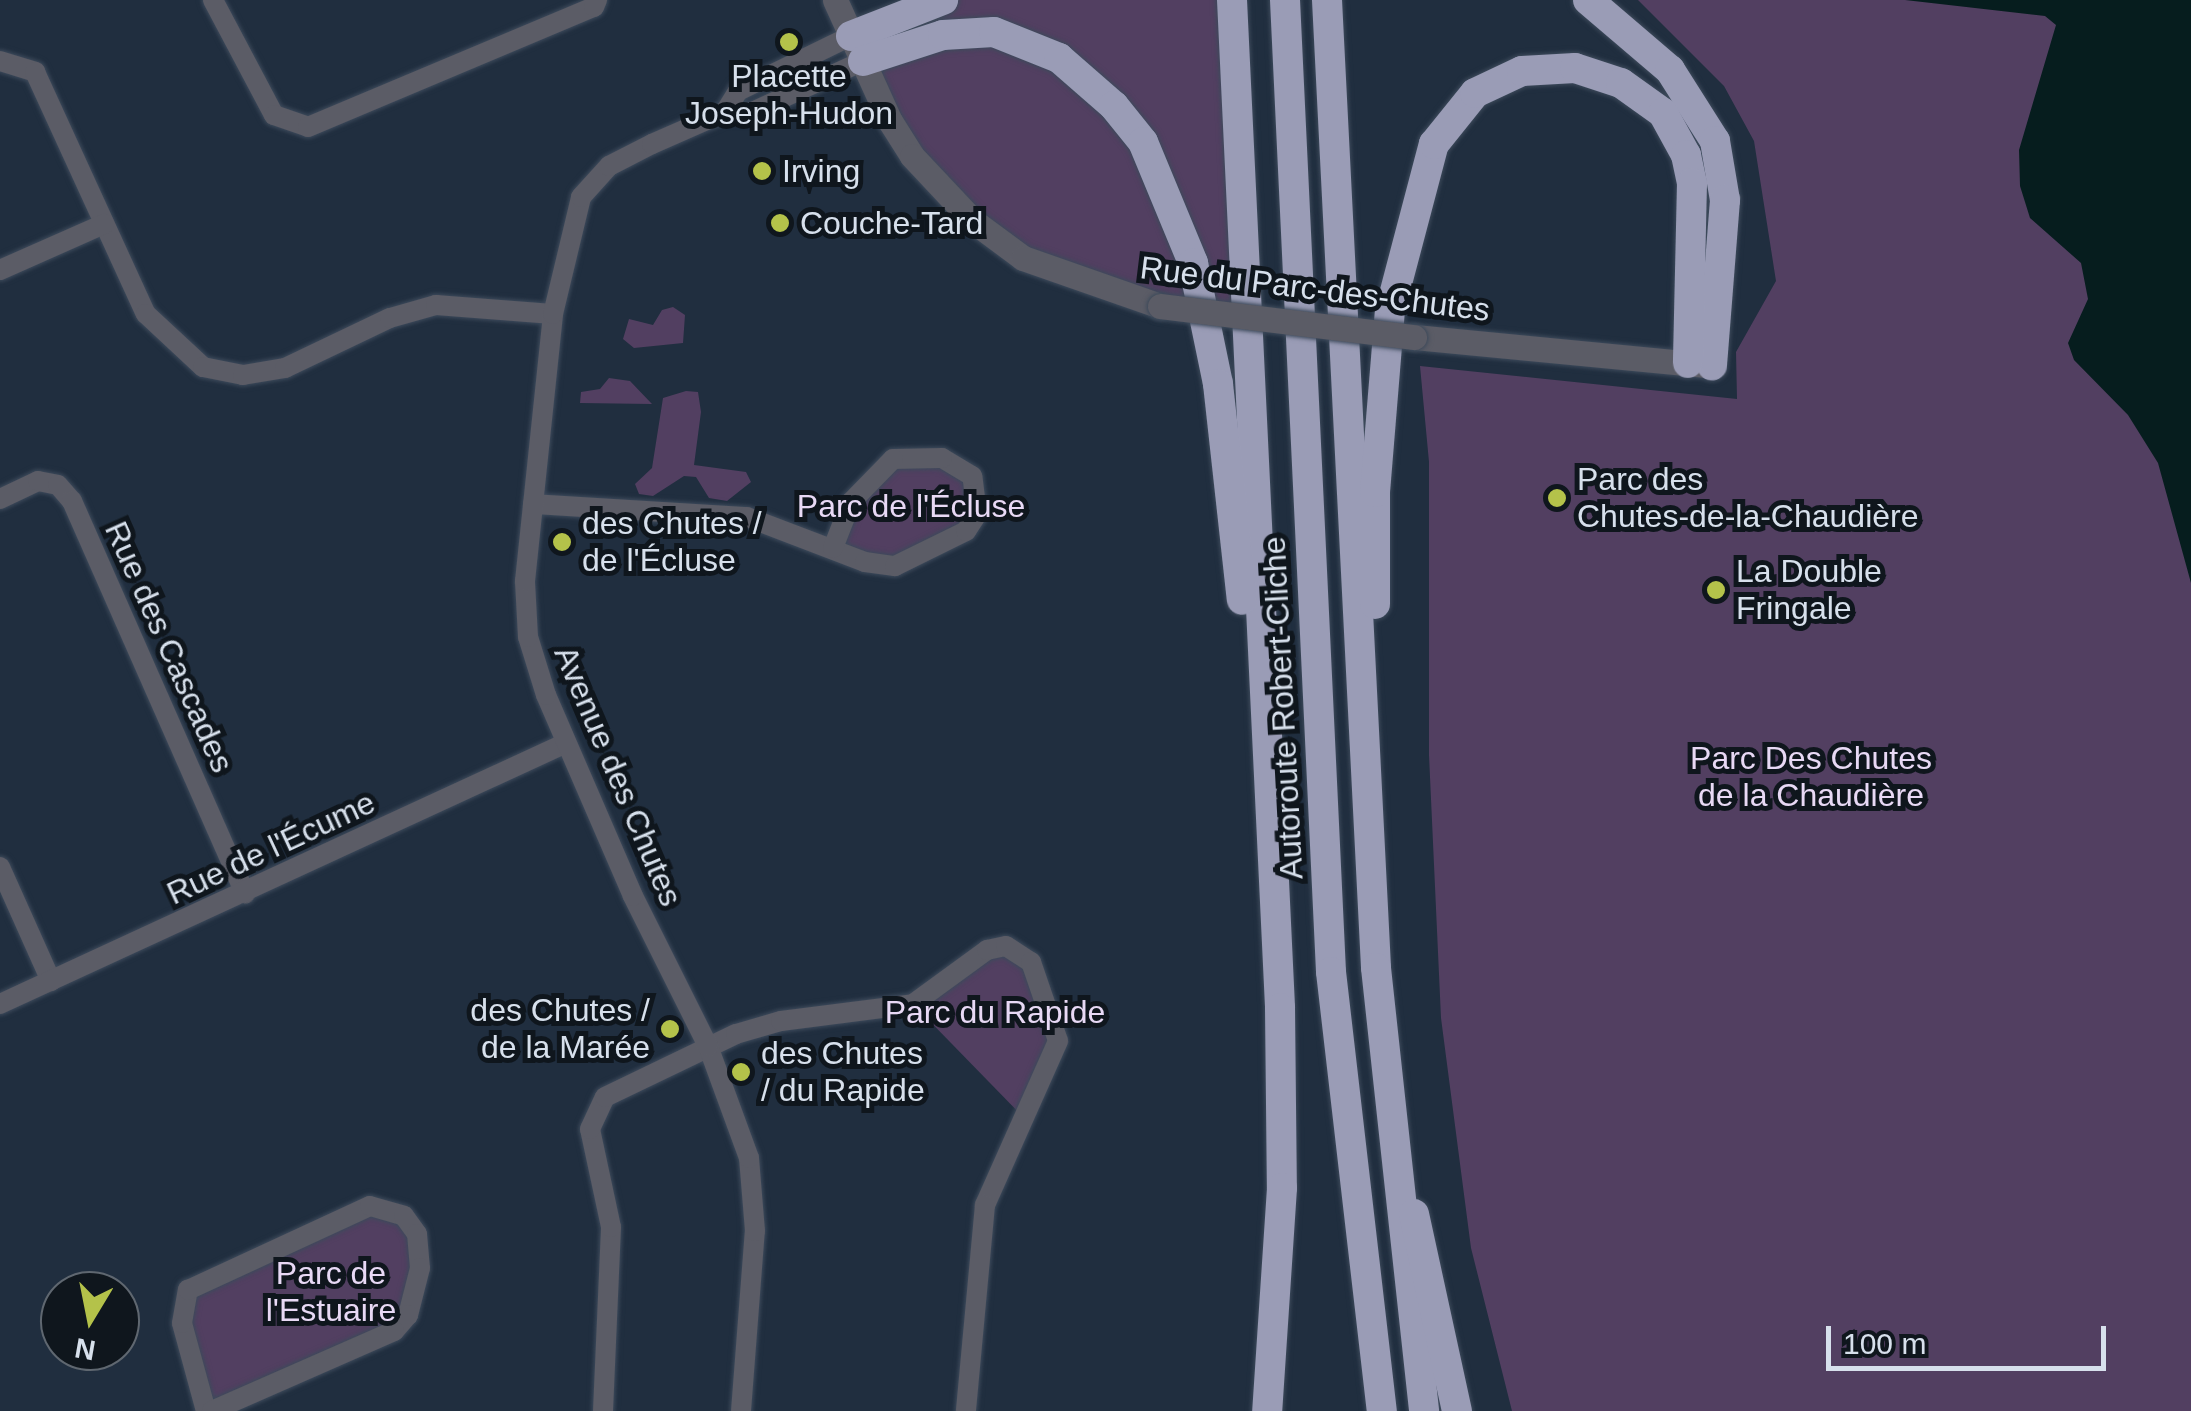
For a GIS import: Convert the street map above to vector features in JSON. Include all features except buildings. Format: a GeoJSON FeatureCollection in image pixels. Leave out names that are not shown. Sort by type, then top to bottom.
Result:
{"type":"FeatureCollection","features":[{"type":"Feature","properties":{"kind":"highway"},"geometry":{"type":"LineString","coordinates":[[857,48],[943,0]]}},
{"type":"Feature","properties":{"kind":"highway","name":"Autoroute Robert-Cliche"},"geometry":{"type":"LineString","coordinates":[[1232,0],[1269,774],[1282,1188],[1267,1411]]}},
{"type":"Feature","properties":{"kind":"highway","name":"Autoroute Robert-Cliche"},"geometry":{"type":"LineString","coordinates":[[1284,0],[1331,972],[1382,1411]]}},
{"type":"Feature","properties":{"kind":"highway"},"geometry":{"type":"LineString","coordinates":[[1327,0],[1376,968],[1394,1127],[1399,1220],[1424,1411]]}},
{"type":"Feature","properties":{"kind":"highway"},"geometry":{"type":"LineString","coordinates":[[1588,0],[1670,70],[1715,141],[1725,200],[1700,364]]}},
{"type":"Feature","properties":{"kind":"highway"},"geometry":{"type":"LineString","coordinates":[[857,48],[994,32],[1059,58],[1102,93],[1143,142],[1181,222],[1218,384],[1269,774]]}},
{"type":"Feature","properties":{"kind":"highway"},"geometry":{"type":"LineString","coordinates":[[1362,700],[1376,628],[1377,459],[1390,310],[1434,144],[1476,93],[1522,71],[1575,68],[1621,82],[1662,113],[1682,145],[1692,183],[1700,364]]}},
{"type":"Feature","properties":{"kind":"highway"},"geometry":{"type":"LineString","coordinates":[[1394,1127],[1457,1411]]}},
{"type":"Feature","properties":{"kind":"street"},"geometry":{"type":"LineString","coordinates":[[213,0],[274,115],[308,127],[594,6],[596,0]]}},
{"type":"Feature","properties":{"kind":"street","name":"Rue du Parc-des-Chutes"},"geometry":{"type":"LineString","coordinates":[[835,0],[912,156],[973,221],[1054,272],[1160,306],[1414,337],[1700,364]]}},
{"type":"Feature","properties":{"kind":"street","name":"Avenue des Chutes"},"geometry":{"type":"LineString","coordinates":[[741,1411],[755,1192],[740,1123],[566,743],[528,638],[525,581],[553,314],[581,197],[609,166],[725,112],[738,91],[857,48]]}},
{"type":"Feature","properties":{"kind":"street"},"geometry":{"type":"LineString","coordinates":[[0,62],[34,72],[146,314],[174,346],[203,368],[243,376],[285,368],[390,318],[436,305],[553,314]]}},
{"type":"Feature","properties":{"kind":"street"},"geometry":{"type":"LineString","coordinates":[[0,270],[104,224]]}},
{"type":"Feature","properties":{"kind":"street"},"geometry":{"type":"LineString","coordinates":[[533,504],[747,517],[833,548],[895,566],[966,530],[977,514],[972,476],[942,458],[893,459],[852,502],[833,548]]}},
{"type":"Feature","properties":{"kind":"street","name":"Rue des Cascades"},"geometry":{"type":"LineString","coordinates":[[0,499],[38,482],[58,485],[72,501],[244,894]]}},
{"type":"Feature","properties":{"kind":"street","name":"Rue de l'Écume"},"geometry":{"type":"LineString","coordinates":[[0,1004],[566,743]]}},
{"type":"Feature","properties":{"kind":"street"},"geometry":{"type":"LineString","coordinates":[[0,867],[52,981]]}},
{"type":"Feature","properties":{"kind":"street"},"geometry":{"type":"LineString","coordinates":[[603,1411],[612,1227],[590,1129],[605,1097],[708,1046],[782,1021],[913,1004],[987,950],[1006,946],[1031,962],[1058,1041],[985,1205],[966,1411]]}},
{"type":"Feature","properties":{"kind":"street"},"geometry":{"type":"LineString","coordinates":[[370,1206],[404,1216],[417,1234],[420,1268],[408,1315],[394,1331],[209,1411],[182,1323],[188,1290],[370,1206]]}},
{"type":"Feature","properties":{"kind":"green space"},"geometry":{"type":"Polygon","coordinates":[[[935,0],[1232,0],[1249,317],[1069,279],[943,192],[863,61],[935,0]]]}},
{"type":"Feature","properties":{"kind":"green space","name":"Parc Des Chutes de la Chaudière"},"geometry":{"type":"Polygon","coordinates":[[[1638,0],[2191,0],[2191,1411],[1512,1411],[1471,1248],[1441,1018],[1429,755],[1429,462],[1420,366],[1737,399],[1736,352],[1776,281],[1754,141],[1724,86],[1638,0]]]}},
{"type":"Feature","properties":{"kind":"green space"},"geometry":{"type":"Polygon","coordinates":[[[673,307],[685,315],[683,343],[634,348],[623,339],[629,319],[653,325],[662,310],[673,307]]]}},
{"type":"Feature","properties":{"kind":"green space"},"geometry":{"type":"Polygon","coordinates":[[[609,378],[630,381],[652,404],[580,403],[581,392],[600,389],[609,378]]]}},
{"type":"Feature","properties":{"kind":"green space"},"geometry":{"type":"Polygon","coordinates":[[[686,391],[698,392],[701,412],[694,465],[746,472],[751,482],[727,501],[709,498],[696,477],[684,476],[653,496],[639,494],[635,484],[652,468],[663,398],[686,391]]]}},
{"type":"Feature","properties":{"kind":"green space","name":"Parc de l'Écluse"},"geometry":{"type":"Polygon","coordinates":[[[893,459],[962,467],[977,514],[895,566],[833,548],[851,502],[893,459]]]}},
{"type":"Feature","properties":{"kind":"green space","name":"Parc du Rapide"},"geometry":{"type":"Polygon","coordinates":[[[987,950],[1021,952],[1056,1024],[1024,1118],[913,1004],[987,950]]]}},
{"type":"Feature","properties":{"kind":"green space","name":"Parc de l'Estuaire"},"geometry":{"type":"Polygon","coordinates":[[[370,1206],[417,1234],[408,1315],[212,1411],[182,1323],[188,1290],[370,1206]]]}},
{"type":"Feature","properties":{"kind":"shaded area"},"geometry":{"type":"Polygon","coordinates":[[[1905,0],[2191,0],[2191,583],[2158,463],[2128,415],[2074,360],[2068,343],[2088,299],[2081,263],[2030,218],[2020,186],[2019,150],[2056,25],[2045,16],[1905,0]]]}},
{"type":"Feature","properties":{"kind":"place","name":"Placette Joseph-Hudon"},"geometry":{"type":"Point","coordinates":[789,42]}},
{"type":"Feature","properties":{"kind":"place","name":"Irving"},"geometry":{"type":"Point","coordinates":[762,171]}},
{"type":"Feature","properties":{"kind":"place","name":"Couche-Tard"},"geometry":{"type":"Point","coordinates":[780,223]}},
{"type":"Feature","properties":{"kind":"place","name":"Parc des Chutes-de-la-Chaudière"},"geometry":{"type":"Point","coordinates":[1557,498]}},
{"type":"Feature","properties":{"kind":"place","name":"des Chutes / de l'Écluse"},"geometry":{"type":"Point","coordinates":[562,542]}},
{"type":"Feature","properties":{"kind":"place","name":"La Double Fringale"},"geometry":{"type":"Point","coordinates":[1716,590]}},
{"type":"Feature","properties":{"kind":"place","name":"des Chutes / de la Marée"},"geometry":{"type":"Point","coordinates":[670,1029]}},
{"type":"Feature","properties":{"kind":"place","name":"des Chutes / du Rapide"},"geometry":{"type":"Point","coordinates":[741,1072]}}]}
